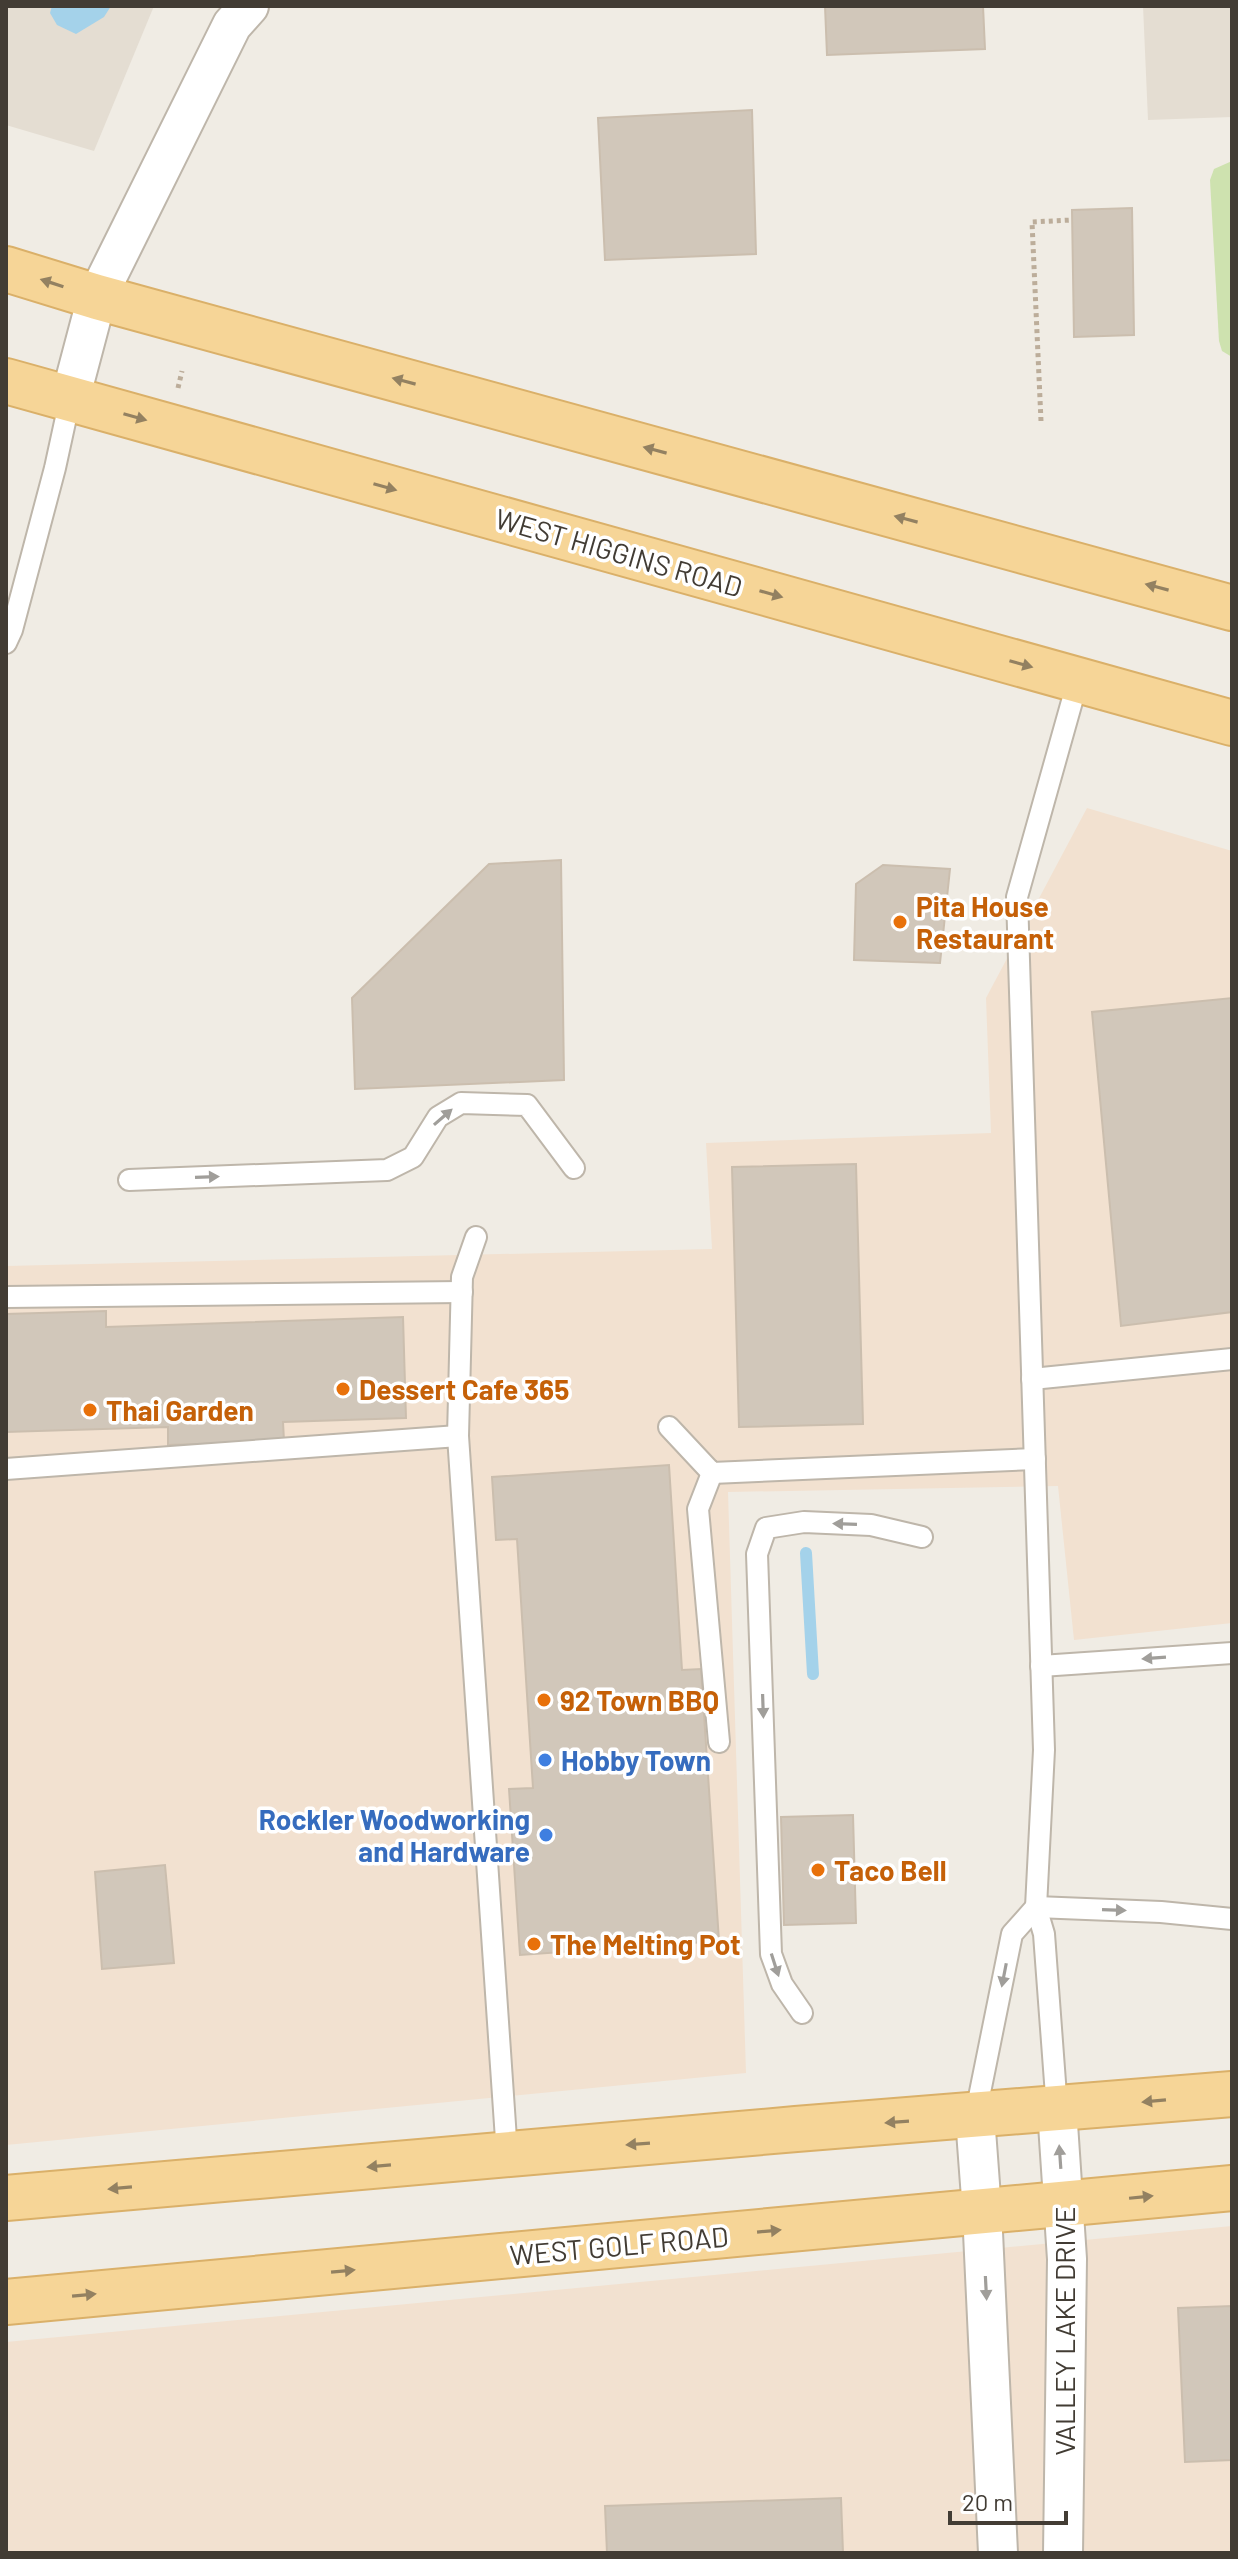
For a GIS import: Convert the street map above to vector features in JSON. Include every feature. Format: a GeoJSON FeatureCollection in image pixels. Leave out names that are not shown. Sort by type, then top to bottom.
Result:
{"type":"FeatureCollection","features":[{"type":"Feature","properties":{"kind":"main road"},"geometry":{"type":"LineString","coordinates":[[6,269],[97,297],[1232,608]]}},
{"type":"Feature","properties":{"kind":"main road","name":"WEST HIGGINS ROAD"},"geometry":{"type":"LineString","coordinates":[[6,381],[1232,723]]}},
{"type":"Feature","properties":{"kind":"main road"},"geometry":{"type":"LineString","coordinates":[[6,2198],[1232,2094]]}},
{"type":"Feature","properties":{"kind":"main road","name":"WEST GOLF ROAD"},"geometry":{"type":"LineString","coordinates":[[6,2302],[1232,2188]]}},
{"type":"Feature","properties":{"kind":"street"},"geometry":{"type":"LineString","coordinates":[[70,399],[97,297],[232,25],[249,6]]}},
{"type":"Feature","properties":{"kind":"street","name":"VALLEY LAKE DRIVE"},"geometry":{"type":"LineString","coordinates":[[1057,2109],[1067,2259],[1063,2553]]}},
{"type":"Feature","properties":{"kind":"street"},"geometry":{"type":"LineString","coordinates":[[975,2117],[998,2553]]}},
{"type":"Feature","properties":{"kind":"lane"},"geometry":{"type":"LineString","coordinates":[[6,643],[55,468],[70,399]]}},
{"type":"Feature","properties":{"kind":"lane"},"geometry":{"type":"LineString","coordinates":[[1057,2109],[1044,1934],[1036,1907],[1044,1750],[1017,897],[1078,680]]}},
{"type":"Feature","properties":{"kind":"lane"},"geometry":{"type":"LineString","coordinates":[[129,1180],[387,1170],[413,1157],[438,1117],[461,1103],[527,1105],[574,1168]]}},
{"type":"Feature","properties":{"kind":"lane"},"geometry":{"type":"LineString","coordinates":[[476,1237],[462,1277],[458,1436],[507,2154]]}},
{"type":"Feature","properties":{"kind":"lane"},"geometry":{"type":"LineString","coordinates":[[6,1297],[462,1292]]}},
{"type":"Feature","properties":{"kind":"lane"},"geometry":{"type":"LineString","coordinates":[[1032,1379],[1232,1359]]}},
{"type":"Feature","properties":{"kind":"lane"},"geometry":{"type":"LineString","coordinates":[[669,1427],[712,1473],[1035,1459]]}},
{"type":"Feature","properties":{"kind":"lane"},"geometry":{"type":"LineString","coordinates":[[6,1469],[458,1436]]}},
{"type":"Feature","properties":{"kind":"lane"},"geometry":{"type":"LineString","coordinates":[[712,1473],[698,1509],[719,1742]]}},
{"type":"Feature","properties":{"kind":"lane"},"geometry":{"type":"LineString","coordinates":[[802,2013],[782,1984],[771,1954],[757,1554],[766,1528],[804,1522],[871,1525],[922,1537]]}},
{"type":"Feature","properties":{"kind":"lane"},"geometry":{"type":"LineString","coordinates":[[1041,1666],[1232,1653]]}},
{"type":"Feature","properties":{"kind":"lane"},"geometry":{"type":"LineString","coordinates":[[1036,1907],[1161,1912],[1232,1919]]}},
{"type":"Feature","properties":{"kind":"lane"},"geometry":{"type":"LineString","coordinates":[[975,2117],[1012,1934],[1036,1907]]}},
{"type":"Feature","properties":{"kind":"path"},"geometry":{"type":"LineString","coordinates":[[1041,421],[1032,222],[1072,220]]}},
{"type":"Feature","properties":{"kind":"path"},"geometry":{"type":"LineString","coordinates":[[177,393],[182,371]]}},
{"type":"Feature","properties":{"kind":"shaded area"},"geometry":{"type":"Polygon","coordinates":[[[6,6],[154,6],[94,151],[6,125],[6,6]]]}},
{"type":"Feature","properties":{"kind":"shaded area"},"geometry":{"type":"Polygon","coordinates":[[[1143,6],[1232,6],[1232,117],[1148,120],[1143,6]]]}},
{"type":"Feature","properties":{"kind":"shaded area"},"geometry":{"type":"Polygon","coordinates":[[[1087,808],[1232,851],[1232,1623],[1074,1640],[1058,1486],[728,1492],[746,2073],[6,2145],[6,1266],[712,1249],[706,1143],[991,1133],[986,998],[1087,808]]]}},
{"type":"Feature","properties":{"kind":"shaded area"},"geometry":{"type":"Polygon","coordinates":[[[1232,2226],[1232,2553],[6,2553],[6,2342],[1232,2226]]]}},
{"type":"Feature","properties":{"kind":"green space"},"geometry":{"type":"Polygon","coordinates":[[[1232,161],[1232,357],[1222,351],[1219,341],[1210,180],[1214,169],[1232,161]]]}},
{"type":"Feature","properties":{"kind":"water"},"geometry":{"type":"Polygon","coordinates":[[[52,6],[111,6],[104,17],[76,34],[57,25],[50,13],[52,6]]]}},
{"type":"Feature","properties":{"kind":"building"},"geometry":{"type":"Polygon","coordinates":[[[825,6],[983,6],[985,49],[827,55],[825,6]]]}},
{"type":"Feature","properties":{"kind":"building"},"geometry":{"type":"Polygon","coordinates":[[[752,110],[756,254],[605,260],[598,118],[752,110]]]}},
{"type":"Feature","properties":{"kind":"building"},"geometry":{"type":"Polygon","coordinates":[[[1132,208],[1134,335],[1074,337],[1072,210],[1132,208]]]}},
{"type":"Feature","properties":{"kind":"building"},"geometry":{"type":"Polygon","coordinates":[[[561,860],[564,1080],[355,1089],[352,998],[489,864],[561,860]]]}},
{"type":"Feature","properties":{"kind":"building","name":"Pita House Restaurant"},"geometry":{"type":"Polygon","coordinates":[[[883,865],[950,869],[940,963],[854,960],[856,884],[883,865]]]}},
{"type":"Feature","properties":{"kind":"building"},"geometry":{"type":"Polygon","coordinates":[[[1232,998],[1232,1312],[1121,1326],[1092,1012],[1232,998]]]}},
{"type":"Feature","properties":{"kind":"building"},"geometry":{"type":"Polygon","coordinates":[[[856,1164],[863,1424],[739,1427],[732,1167],[856,1164]]]}},
{"type":"Feature","properties":{"kind":"building"},"geometry":{"type":"Polygon","coordinates":[[[106,1311],[106,1327],[403,1317],[406,1418],[283,1422],[284,1441],[168,1445],[168,1427],[6,1432],[6,1314],[106,1311]]]}},
{"type":"Feature","properties":{"kind":"building"},"geometry":{"type":"Polygon","coordinates":[[[669,1465],[682,1670],[701,1669],[719,1941],[520,1955],[509,1789],[533,1788],[517,1539],[496,1540],[492,1477],[669,1465]]]}},
{"type":"Feature","properties":{"kind":"building","name":"Taco Bell"},"geometry":{"type":"Polygon","coordinates":[[[853,1815],[856,1923],[784,1925],[781,1817],[853,1815]]]}},
{"type":"Feature","properties":{"kind":"building"},"geometry":{"type":"Polygon","coordinates":[[[165,1865],[174,1963],[102,1969],[95,1872],[165,1865]]]}},
{"type":"Feature","properties":{"kind":"building"},"geometry":{"type":"Polygon","coordinates":[[[1232,2306],[1232,2460],[1185,2462],[1178,2308],[1232,2306]]]}},
{"type":"Feature","properties":{"kind":"building"},"geometry":{"type":"Polygon","coordinates":[[[841,2498],[843,2553],[607,2553],[605,2506],[841,2498]]]}},
{"type":"Feature","properties":{"kind":"waterway"},"geometry":{"type":"LineString","coordinates":[[806,1553],[813,1674]]}},
{"type":"Feature","properties":{"kind":"place","name":"Pita House Restaurant"},"geometry":{"type":"Point","coordinates":[900,922]}},
{"type":"Feature","properties":{"kind":"place","name":"Dessert Cafe 365"},"geometry":{"type":"Point","coordinates":[343,1389]}},
{"type":"Feature","properties":{"kind":"place","name":"Thai Garden"},"geometry":{"type":"Point","coordinates":[90,1410]}},
{"type":"Feature","properties":{"kind":"place","name":"92 Town BBQ"},"geometry":{"type":"Point","coordinates":[544,1700]}},
{"type":"Feature","properties":{"kind":"place","name":"Hobby Town"},"geometry":{"type":"Point","coordinates":[545,1760]}},
{"type":"Feature","properties":{"kind":"place","name":"Rockler Woodworking and Hardware"},"geometry":{"type":"Point","coordinates":[546,1835]}},
{"type":"Feature","properties":{"kind":"place","name":"Taco Bell"},"geometry":{"type":"Point","coordinates":[818,1870]}},
{"type":"Feature","properties":{"kind":"place","name":"The Melting Pot"},"geometry":{"type":"Point","coordinates":[534,1944]}}]}
